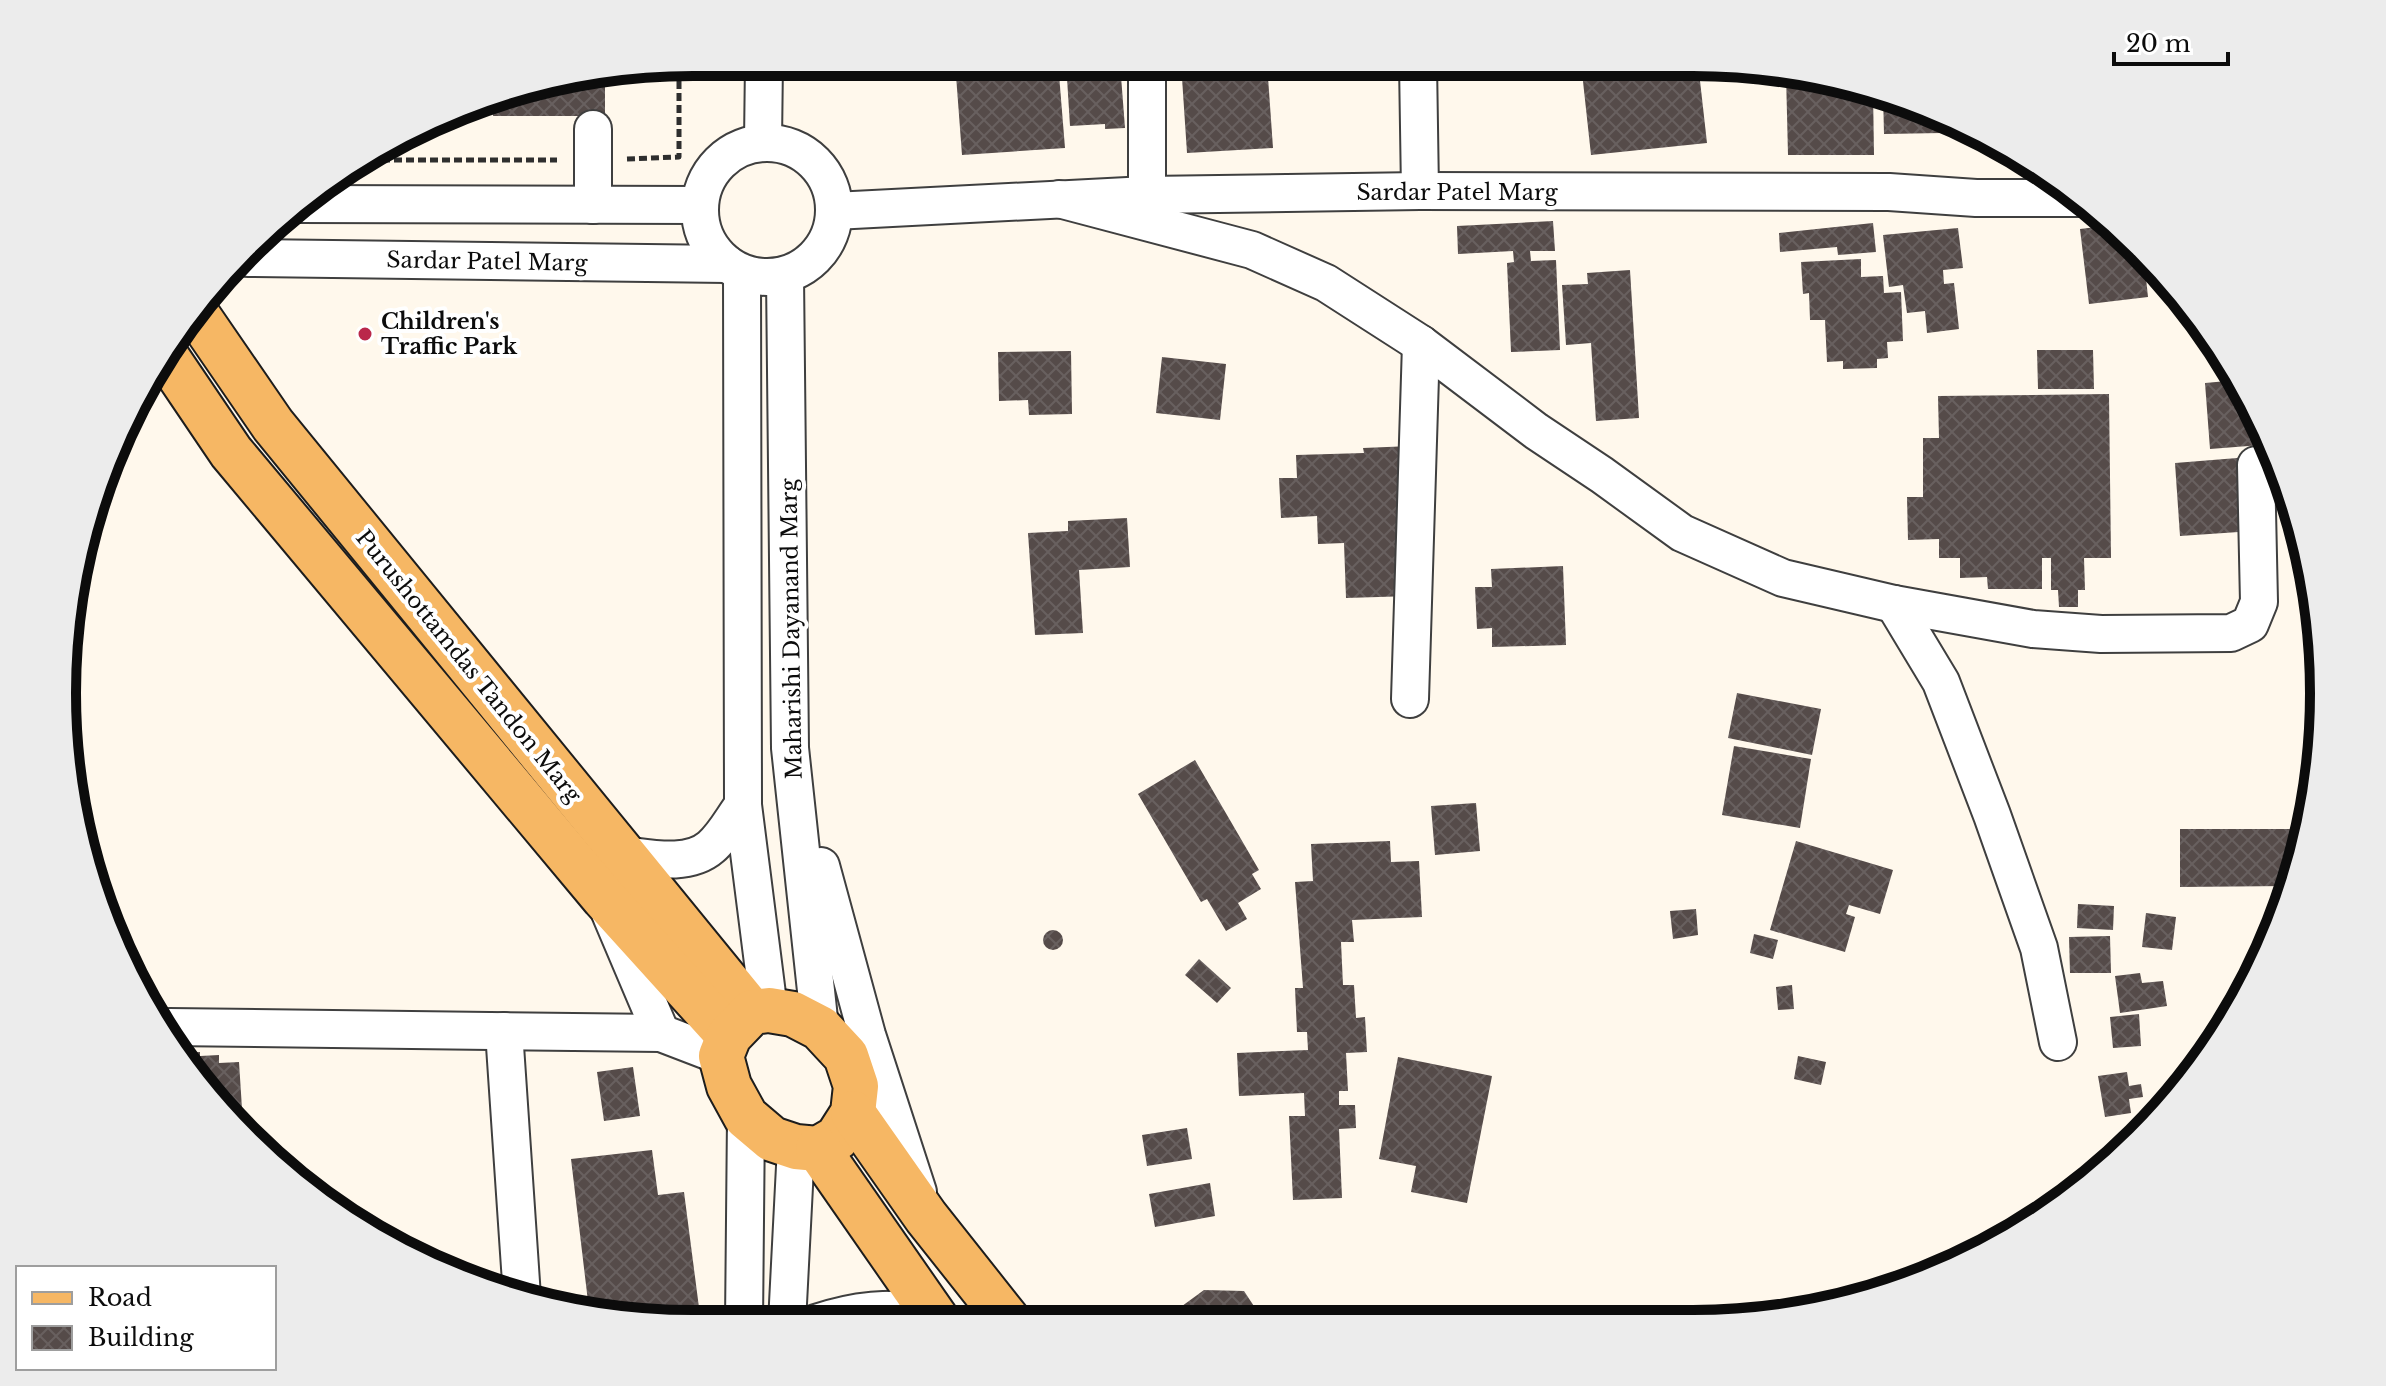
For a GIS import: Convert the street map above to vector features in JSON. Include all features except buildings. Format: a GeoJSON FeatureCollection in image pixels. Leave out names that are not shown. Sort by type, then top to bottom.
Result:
{"type":"FeatureCollection","features":[{"type":"Feature","properties":{"kind":"main road","name":"Purushottamdas Tandon Marg"},"geometry":{"type":"LineString","coordinates":[[201,321],[273,425],[623,855],[743,1028]]}},
{"type":"Feature","properties":{"kind":"main road","name":"Purushottamdas Tandon Marg"},"geometry":{"type":"LineString","coordinates":[[171,364],[231,452],[604,898],[743,1028]]}},
{"type":"Feature","properties":{"kind":"main road"},"geometry":{"type":"LineString","coordinates":[[793,1014],[820,1028],[846,1056],[856,1086],[853,1113],[837,1138],[807,1148],[772,1139],[746,1117],[729,1086],[743,1028],[793,1014]]}},
{"type":"Feature","properties":{"kind":"main road"},"geometry":{"type":"LineString","coordinates":[[853,1113],[926,1217],[1000,1310]]}},
{"type":"Feature","properties":{"kind":"main road"},"geometry":{"type":"LineString","coordinates":[[807,1148],[930,1310]]}},
{"type":"Feature","properties":{"kind":"street"},"geometry":{"type":"LineString","coordinates":[[763,142],[764,76]]}},
{"type":"Feature","properties":{"kind":"street"},"geometry":{"type":"LineString","coordinates":[[1147,76],[1147,195]]}},
{"type":"Feature","properties":{"kind":"street"},"geometry":{"type":"LineString","coordinates":[[1418,76],[1420,191]]}},
{"type":"Feature","properties":{"kind":"street"},"geometry":{"type":"LineString","coordinates":[[593,129],[593,205]]}},
{"type":"Feature","properties":{"kind":"street"},"geometry":{"type":"LineString","coordinates":[[763,142],[786,145],[806,155],[821,170],[831,189],[834,211],[831,232],[821,251],[805,266],[785,276],[764,278],[734,268],[708,243],[700,222],[700,205],[708,177],[722,160],[741,147],[763,142]]}},
{"type":"Feature","properties":{"kind":"street","name":"Sardar Patel Marg"},"geometry":{"type":"LineString","coordinates":[[834,211],[1147,195],[1420,191],[1874,192],[1976,198],[2052,192]]}},
{"type":"Feature","properties":{"kind":"street"},"geometry":{"type":"LineString","coordinates":[[1059,199],[1252,250],[1326,283],[1421,344],[1536,431],[1682,533],[1783,578],[1894,604],[2033,629],[2101,634],[2231,633],[2250,624],[2259,602],[2256,465]]}},
{"type":"Feature","properties":{"kind":"street"},"geometry":{"type":"LineString","coordinates":[[317,204],[700,205]]}},
{"type":"Feature","properties":{"kind":"street","name":"Sardar Patel Marg"},"geometry":{"type":"LineString","coordinates":[[256,258],[734,268]]}},
{"type":"Feature","properties":{"kind":"street","name":"Maharishi Dayanand Marg"},"geometry":{"type":"LineString","coordinates":[[734,268],[743,805],[743,1028]]}},
{"type":"Feature","properties":{"kind":"street","name":"Maharishi Dayanand Marg"},"geometry":{"type":"LineString","coordinates":[[785,276],[790,748],[820,1028]]}},
{"type":"Feature","properties":{"kind":"street"},"geometry":{"type":"LineString","coordinates":[[1410,699],[1421,344]]}},
{"type":"Feature","properties":{"kind":"street"},"geometry":{"type":"LineString","coordinates":[[1894,604],[1941,682],[1992,815],[2039,948],[2058,1042]]}},
{"type":"Feature","properties":{"kind":"street"},"geometry":{"type":"LineString","coordinates":[[790,748],[867,1035],[926,1217]]}},
{"type":"Feature","properties":{"kind":"street"},"geometry":{"type":"LineString","coordinates":[[623,855],[668,860],[691,857],[711,847],[743,805]]}},
{"type":"Feature","properties":{"kind":"street"},"geometry":{"type":"LineString","coordinates":[[604,898],[661,1033]]}},
{"type":"Feature","properties":{"kind":"street"},"geometry":{"type":"LineString","coordinates":[[174,1027],[661,1033],[743,1028]]}},
{"type":"Feature","properties":{"kind":"street"},"geometry":{"type":"LineString","coordinates":[[504,1031],[521,1285]]}},
{"type":"Feature","properties":{"kind":"street"},"geometry":{"type":"LineString","coordinates":[[744,1310],[746,1117]]}},
{"type":"Feature","properties":{"kind":"street"},"geometry":{"type":"LineString","coordinates":[[788,1310],[807,1148]]}},
{"type":"Feature","properties":{"kind":"street"},"geometry":{"type":"LineString","coordinates":[[863,1310],[899,1310]]}},
{"type":"Feature","properties":{"kind":"place","name":"Children's Traffic Park"},"geometry":{"type":"Point","coordinates":[365,334]}}]}
